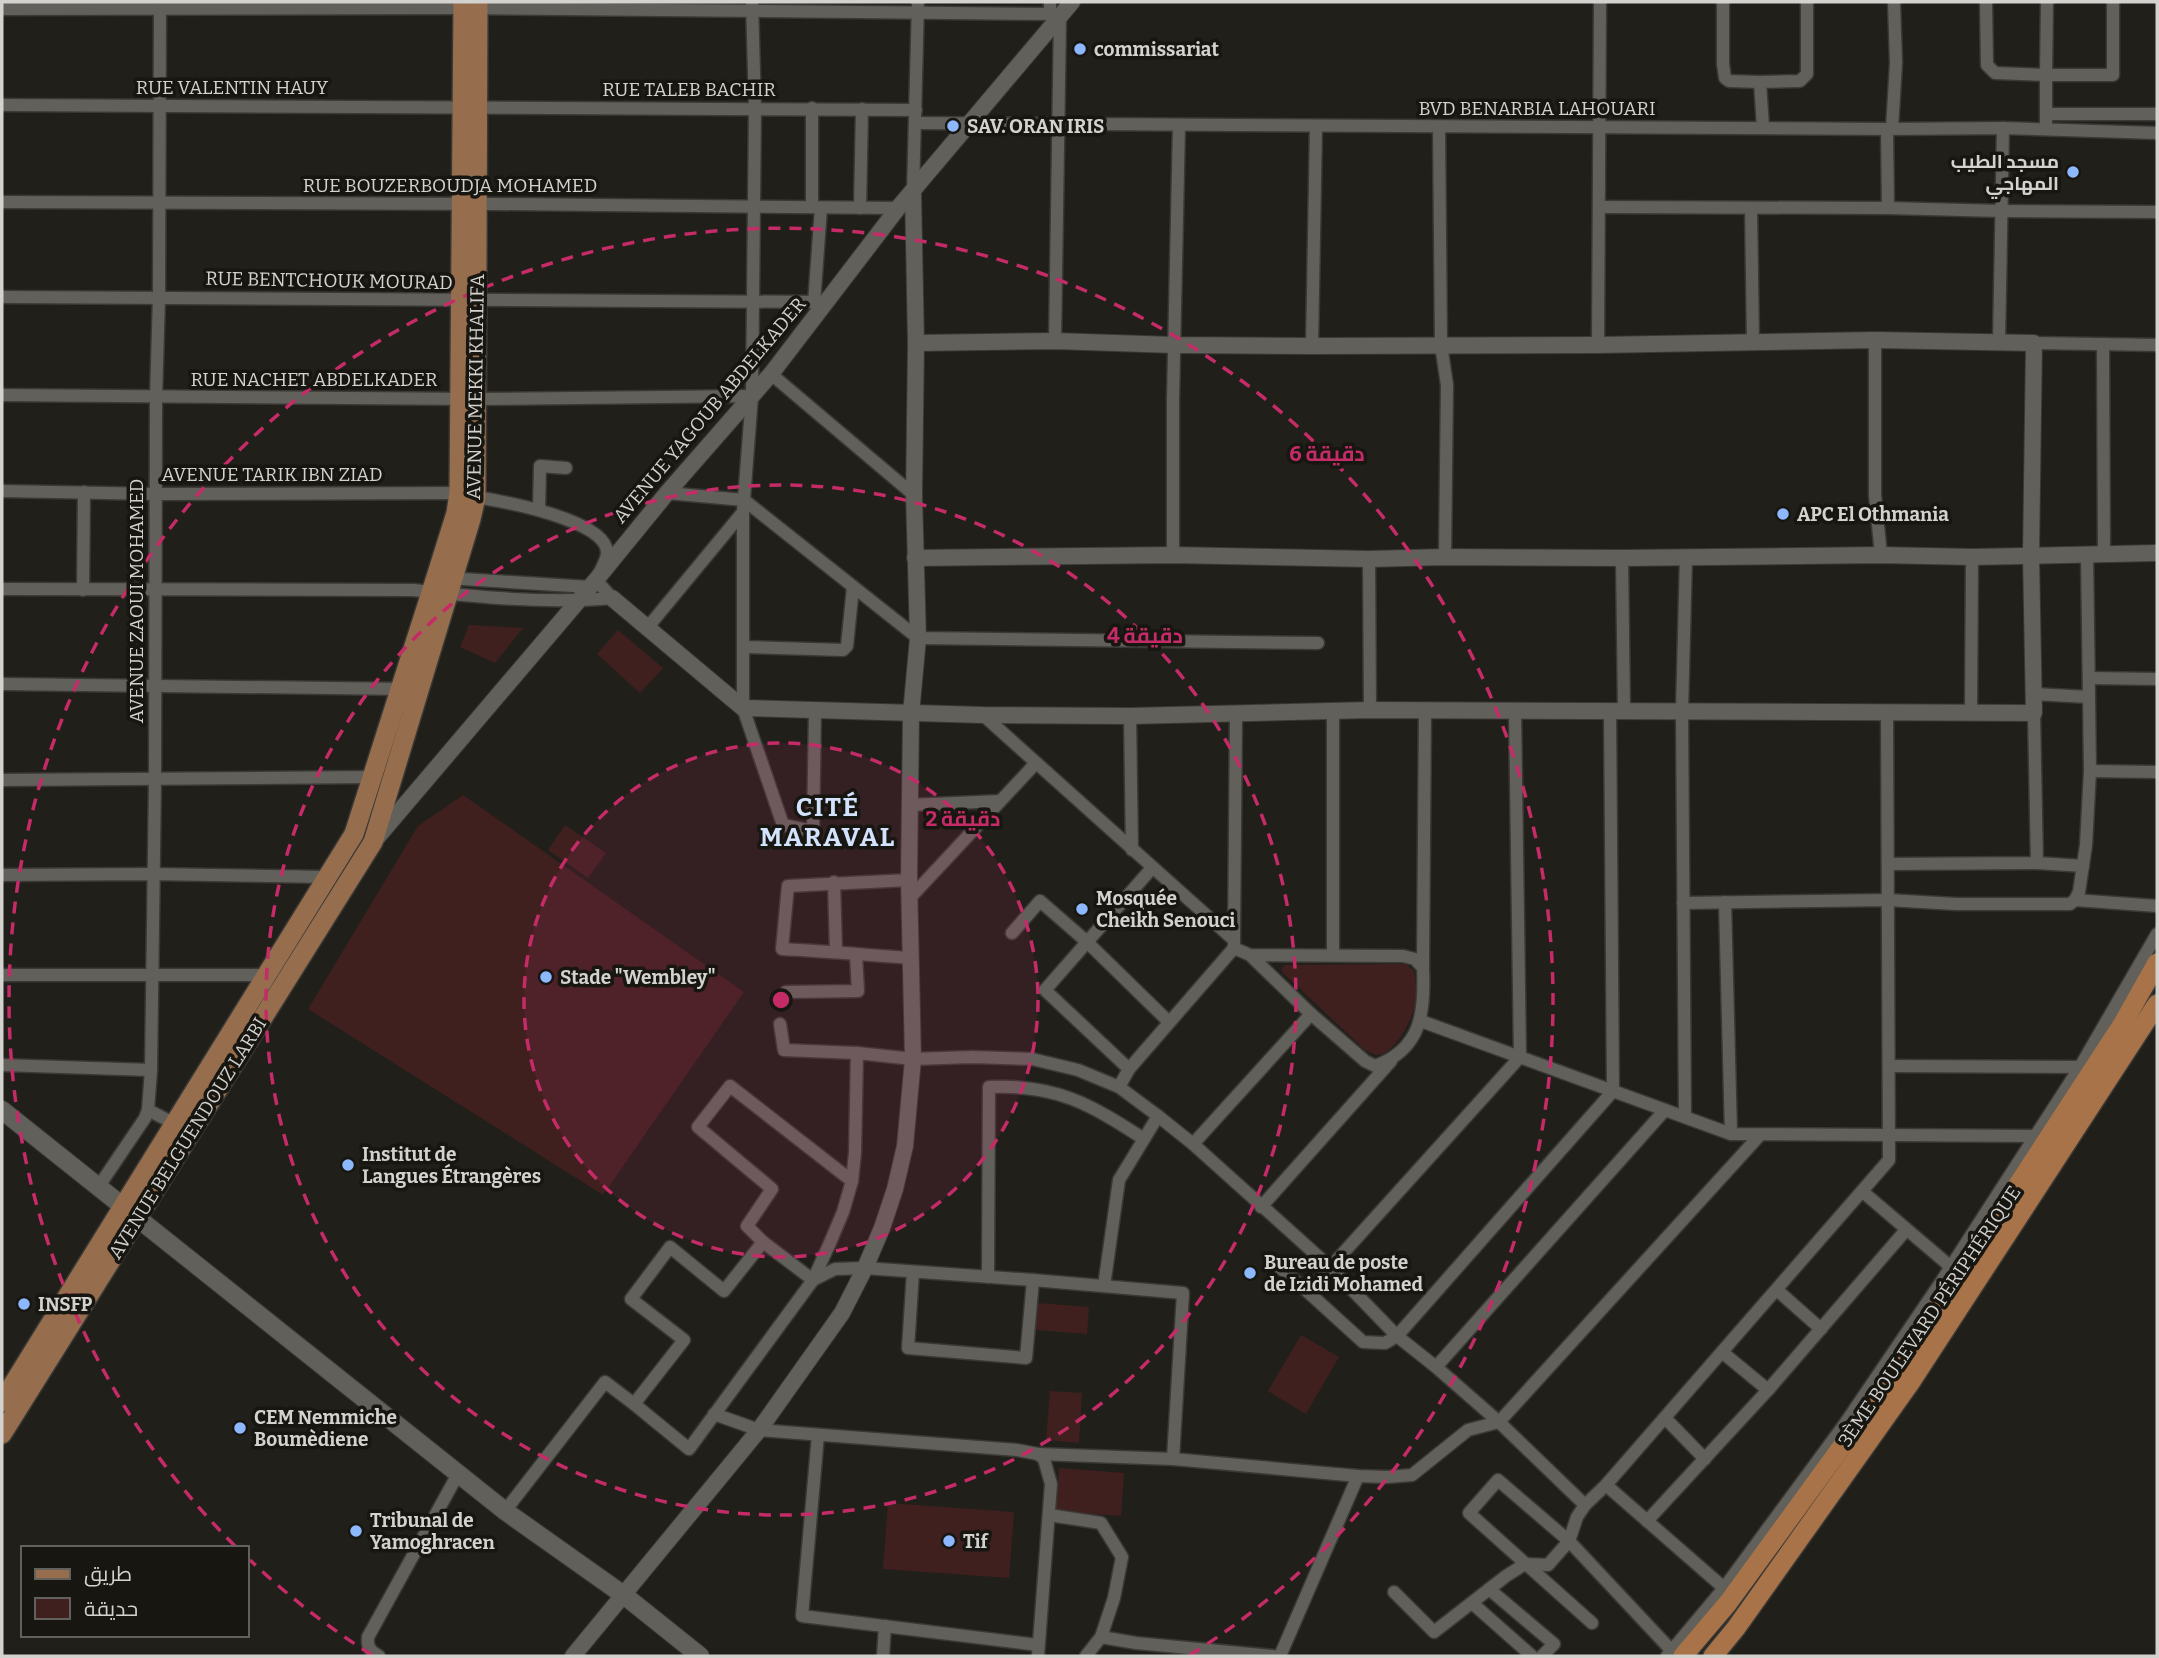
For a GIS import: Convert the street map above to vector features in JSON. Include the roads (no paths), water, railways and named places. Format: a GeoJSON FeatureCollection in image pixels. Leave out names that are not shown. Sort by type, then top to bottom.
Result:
{"type":"FeatureCollection","features":[{"type":"Feature","properties":{"kind":"highway","name":"3ÈME BOULEVARD PÉRIPHÉRIQUE"},"geometry":{"type":"LineString","coordinates":[[1674,1654],[1728,1603],[1894,1375],[2043,1136],[2122,1025],[2157,963]]}},
{"type":"Feature","properties":{"kind":"highway","name":"3ÈME BOULEVARD PÉRIPHÉRIQUE"},"geometry":{"type":"LineString","coordinates":[[1713,1656],[1736,1629],[1910,1383],[2157,1004]]}},
{"type":"Feature","properties":{"kind":"main road","name":"AVENUE MEKKI KHALIFA"},"geometry":{"type":"LineString","coordinates":[[373,842],[436,586],[456,513],[467,495],[471,5]]}},
{"type":"Feature","properties":{"kind":"main road","name":"AVENUE MEKKI KHALIFA"},"geometry":{"type":"LineString","coordinates":[[182,1127],[265,975],[354,834],[372,778],[410,690]]}},
{"type":"Feature","properties":{"kind":"main road","name":"AVENUE BELGUENDOUZ LARBI"},"geometry":{"type":"LineString","coordinates":[[2,1434],[130,1211],[182,1127],[373,842]]}},
{"type":"Feature","properties":{"kind":"main road"},"geometry":{"type":"LineString","coordinates":[[2,1110],[505,1511],[625,1596],[700,1656]]}},
{"type":"Feature","properties":{"kind":"main road"},"geometry":{"type":"LineString","coordinates":[[2,1402],[130,1211]]}},
{"type":"Feature","properties":{"kind":"street","name":"AVENUE YAGOUB ABDELKADER"},"geometry":{"type":"LineString","coordinates":[[373,842],[667,493],[771,374],[820,303],[967,124],[1053,11],[1072,2]]}},
{"type":"Feature","properties":{"kind":"street"},"geometry":{"type":"LineString","coordinates":[[1598,345],[1600,2]]}},
{"type":"Feature","properties":{"kind":"street"},"geometry":{"type":"LineString","coordinates":[[1723,2],[1725,78],[1729,81],[1760,82],[1797,81],[1805,77],[1807,2]]}},
{"type":"Feature","properties":{"kind":"street"},"geometry":{"type":"LineString","coordinates":[[1888,208],[1890,129],[1896,63],[1894,2]]}},
{"type":"Feature","properties":{"kind":"street"},"geometry":{"type":"LineString","coordinates":[[1986,2],[1989,69],[1995,73],[2046,75],[2112,75],[2113,2]]}},
{"type":"Feature","properties":{"kind":"street"},"geometry":{"type":"LineString","coordinates":[[2046,129],[2047,2]]}},
{"type":"Feature","properties":{"kind":"street"},"geometry":{"type":"LineString","coordinates":[[2,9],[471,5],[1053,11],[1057,127],[1055,341]]}},
{"type":"Feature","properties":{"kind":"street","name":"AVENUE ZAOUI MOHAMED"},"geometry":{"type":"LineString","coordinates":[[99,1186],[145,1118],[151,1070],[160,6]]}},
{"type":"Feature","properties":{"kind":"street"},"geometry":{"type":"LineString","coordinates":[[752,7],[755,108],[752,396],[743,506],[743,708],[783,825],[813,831],[815,711]]}},
{"type":"Feature","properties":{"kind":"street"},"geometry":{"type":"LineString","coordinates":[[573,1656],[759,1430],[842,1313],[882,1228],[905,1146],[913,1059],[909,880],[911,714],[918,638],[912,192],[918,8]]}},
{"type":"Feature","properties":{"kind":"street"},"geometry":{"type":"LineString","coordinates":[[1760,82],[1763,127]]}},
{"type":"Feature","properties":{"kind":"street","name":"RUE VALENTIN HAUY"},"geometry":{"type":"LineString","coordinates":[[2,106],[469,108]]}},
{"type":"Feature","properties":{"kind":"street","name":"RUE TALEB BACHIR"},"geometry":{"type":"LineString","coordinates":[[469,108],[916,110]]}},
{"type":"Feature","properties":{"kind":"street"},"geometry":{"type":"LineString","coordinates":[[812,108],[820,303]]}},
{"type":"Feature","properties":{"kind":"street"},"geometry":{"type":"LineString","coordinates":[[859,208],[862,109]]}},
{"type":"Feature","properties":{"kind":"street"},"geometry":{"type":"LineString","coordinates":[[2046,114],[2157,114]]}},
{"type":"Feature","properties":{"kind":"street","name":"BVD BENARBIA LAHOUARI"},"geometry":{"type":"LineString","coordinates":[[916,124],[1057,127],[1179,125],[2003,128],[2157,134]]}},
{"type":"Feature","properties":{"kind":"street"},"geometry":{"type":"LineString","coordinates":[[1173,555],[1179,125]]}},
{"type":"Feature","properties":{"kind":"street"},"geometry":{"type":"LineString","coordinates":[[1311,346],[1316,126]]}},
{"type":"Feature","properties":{"kind":"street"},"geometry":{"type":"LineString","coordinates":[[1438,127],[1441,345],[1447,385],[1445,557]]}},
{"type":"Feature","properties":{"kind":"street"},"geometry":{"type":"LineString","coordinates":[[1999,342],[2003,128]]}},
{"type":"Feature","properties":{"kind":"street","name":"RUE BOUZERBOUDJA MOHAMED"},"geometry":{"type":"LineString","coordinates":[[2,202],[898,208]]}},
{"type":"Feature","properties":{"kind":"street"},"geometry":{"type":"LineString","coordinates":[[1599,207],[2157,212]]}},
{"type":"Feature","properties":{"kind":"street"},"geometry":{"type":"LineString","coordinates":[[1751,208],[1753,342]]}},
{"type":"Feature","properties":{"kind":"street","name":"RUE BENTCHOUK MOURAD"},"geometry":{"type":"LineString","coordinates":[[2,297],[820,303]]}},
{"type":"Feature","properties":{"kind":"street"},"geometry":{"type":"LineString","coordinates":[[916,343],[1055,341],[1311,346],[1875,340],[2157,345]]}},
{"type":"Feature","properties":{"kind":"street"},"geometry":{"type":"LineString","coordinates":[[1875,340],[1875,495],[1881,555]]}},
{"type":"Feature","properties":{"kind":"street"},"geometry":{"type":"LineString","coordinates":[[2034,343],[2031,556],[2037,863]]}},
{"type":"Feature","properties":{"kind":"street"},"geometry":{"type":"LineString","coordinates":[[2103,344],[2104,554]]}},
{"type":"Feature","properties":{"kind":"street"},"geometry":{"type":"LineString","coordinates":[[771,374],[914,495]]}},
{"type":"Feature","properties":{"kind":"street","name":"RUE NACHET ABDELKADER"},"geometry":{"type":"LineString","coordinates":[[2,395],[468,399],[752,396]]}},
{"type":"Feature","properties":{"kind":"street"},"geometry":{"type":"LineString","coordinates":[[539,509],[540,466],[566,468]]}},
{"type":"Feature","properties":{"kind":"street","name":"AVENUE TARIK IBN ZIAD"},"geometry":{"type":"LineString","coordinates":[[2,491],[467,495],[539,509],[571,521],[595,535],[604,544],[607,554],[593,583]]}},
{"type":"Feature","properties":{"kind":"street"},"geometry":{"type":"LineString","coordinates":[[83,492],[83,590]]}},
{"type":"Feature","properties":{"kind":"street"},"geometry":{"type":"LineString","coordinates":[[667,493],[743,506],[918,638],[1318,643]]}},
{"type":"Feature","properties":{"kind":"street"},"geometry":{"type":"LineString","coordinates":[[648,627],[743,506]]}},
{"type":"Feature","properties":{"kind":"street"},"geometry":{"type":"LineString","coordinates":[[915,558],[1173,555],[1368,559],[1881,555],[1972,557],[2157,552]]}},
{"type":"Feature","properties":{"kind":"street"},"geometry":{"type":"LineString","coordinates":[[1683,903],[1888,900],[2060,906],[2075,900],[2083,866],[2090,771],[2087,554]]}},
{"type":"Feature","properties":{"kind":"street"},"geometry":{"type":"LineString","coordinates":[[1685,1117],[1682,711],[1686,557]]}},
{"type":"Feature","properties":{"kind":"street"},"geometry":{"type":"LineString","coordinates":[[1970,712],[1972,557]]}},
{"type":"Feature","properties":{"kind":"street"},"geometry":{"type":"LineString","coordinates":[[1276,1264],[1363,1342],[1385,1343],[1397,1336],[1613,1091],[1617,710],[1622,558]]}},
{"type":"Feature","properties":{"kind":"street"},"geometry":{"type":"LineString","coordinates":[[1368,559],[1370,710]]}},
{"type":"Feature","properties":{"kind":"street"},"geometry":{"type":"LineString","coordinates":[[2,589],[155,590],[593,583],[743,708],[911,714],[1130,716],[1236,715],[1333,710],[2034,713]]}},
{"type":"Feature","properties":{"kind":"street"},"geometry":{"type":"LineString","coordinates":[[436,586],[578,601],[612,598]]}},
{"type":"Feature","properties":{"kind":"street"},"geometry":{"type":"LineString","coordinates":[[744,647],[845,649],[853,587]]}},
{"type":"Feature","properties":{"kind":"street"},"geometry":{"type":"LineString","coordinates":[[2089,678],[2157,679]]}},
{"type":"Feature","properties":{"kind":"street"},"geometry":{"type":"LineString","coordinates":[[2,684],[410,690]]}},
{"type":"Feature","properties":{"kind":"street"},"geometry":{"type":"LineString","coordinates":[[2034,694],[2089,697]]}},
{"type":"Feature","properties":{"kind":"street"},"geometry":{"type":"LineString","coordinates":[[1333,710],[1333,955]]}},
{"type":"Feature","properties":{"kind":"street"},"geometry":{"type":"LineString","coordinates":[[1261,1207],[1408,1042],[1421,1021],[1425,998],[1425,710]]}},
{"type":"Feature","properties":{"kind":"street"},"geometry":{"type":"LineString","coordinates":[[1308,1292],[1520,1057],[1515,711]]}},
{"type":"Feature","properties":{"kind":"street"},"geometry":{"type":"LineString","coordinates":[[1394,1592],[1434,1632],[1525,1564],[1548,1565],[1569,1541],[1577,1517],[1585,1505],[1606,1485],[1889,1160],[1887,712]]}},
{"type":"Feature","properties":{"kind":"street"},"geometry":{"type":"LineString","coordinates":[[983,715],[1365,1061],[1375,1066],[1391,1060]]}},
{"type":"Feature","properties":{"kind":"street"},"geometry":{"type":"LineString","coordinates":[[1119,1087],[1129,1069],[1234,944],[1236,715]]}},
{"type":"Feature","properties":{"kind":"street"},"geometry":{"type":"LineString","coordinates":[[1130,716],[1132,849]]}},
{"type":"Feature","properties":{"kind":"street"},"geometry":{"type":"LineString","coordinates":[[909,899],[1036,763]]}},
{"type":"Feature","properties":{"kind":"street"},"geometry":{"type":"LineString","coordinates":[[2090,771],[2157,772]]}},
{"type":"Feature","properties":{"kind":"street"},"geometry":{"type":"LineString","coordinates":[[2,780],[372,778]]}},
{"type":"Feature","properties":{"kind":"street"},"geometry":{"type":"LineString","coordinates":[[910,805],[1000,801]]}},
{"type":"Feature","properties":{"kind":"street"},"geometry":{"type":"LineString","coordinates":[[1888,864],[2037,863],[2083,866]]}},
{"type":"Feature","properties":{"kind":"street"},"geometry":{"type":"LineString","coordinates":[[1129,1069],[1045,990],[1152,868]]}},
{"type":"Feature","properties":{"kind":"street"},"geometry":{"type":"LineString","coordinates":[[2,876],[152,874],[327,877]]}},
{"type":"Feature","properties":{"kind":"street"},"geometry":{"type":"LineString","coordinates":[[909,880],[788,886],[782,949],[909,958]]}},
{"type":"Feature","properties":{"kind":"street"},"geometry":{"type":"LineString","coordinates":[[834,882],[836,951]]}},
{"type":"Feature","properties":{"kind":"street"},"geometry":{"type":"LineString","coordinates":[[2075,900],[2157,906]]}},
{"type":"Feature","properties":{"kind":"street"},"geometry":{"type":"LineString","coordinates":[[1012,933],[1040,901],[1086,941],[1169,1022]]}},
{"type":"Feature","properties":{"kind":"street"},"geometry":{"type":"LineString","coordinates":[[1726,902],[1731,1134]]}},
{"type":"Feature","properties":{"kind":"street"},"geometry":{"type":"LineString","coordinates":[[1592,1623],[1469,1513],[1498,1480],[1569,1541],[1674,1654],[1844,1425],[2043,1136],[2157,934]]}},
{"type":"Feature","properties":{"kind":"street"},"geometry":{"type":"LineString","coordinates":[[786,992],[858,991],[856,955]]}},
{"type":"Feature","properties":{"kind":"street"},"geometry":{"type":"LineString","coordinates":[[1250,955],[1403,956],[1415,959],[1423,968]]}},
{"type":"Feature","properties":{"kind":"street"},"geometry":{"type":"LineString","coordinates":[[2,975],[265,975]]}},
{"type":"Feature","properties":{"kind":"street"},"geometry":{"type":"LineString","coordinates":[[1193,1144],[1311,1014]]}},
{"type":"Feature","properties":{"kind":"street"},"geometry":{"type":"LineString","coordinates":[[1421,1021],[1731,1134],[2043,1136]]}},
{"type":"Feature","properties":{"kind":"street"},"geometry":{"type":"LineString","coordinates":[[780,1024],[784,1050],[913,1059],[1032,1059],[1077,1070],[1119,1087],[1193,1144],[1331,1268],[1397,1336],[1499,1422],[1585,1505]]}},
{"type":"Feature","properties":{"kind":"street"},"geometry":{"type":"LineString","coordinates":[[505,1511],[605,1382],[689,1449],[813,1280],[843,1212],[852,1181],[856,1153],[857,1053]]}},
{"type":"Feature","properties":{"kind":"street"},"geometry":{"type":"LineString","coordinates":[[2,1065],[151,1070]]}},
{"type":"Feature","properties":{"kind":"street"},"geometry":{"type":"LineString","coordinates":[[1889,1066],[2080,1067]]}},
{"type":"Feature","properties":{"kind":"street"},"geometry":{"type":"LineString","coordinates":[[813,1280],[763,1242],[747,1226],[772,1189],[698,1127],[730,1086],[852,1181]]}},
{"type":"Feature","properties":{"kind":"street"},"geometry":{"type":"LineString","coordinates":[[988,1277],[989,1087],[1018,1086],[1074,1099],[1102,1112],[1144,1139]]}},
{"type":"Feature","properties":{"kind":"street"},"geometry":{"type":"LineString","coordinates":[[148,1110],[182,1127]]}},
{"type":"Feature","properties":{"kind":"street"},"geometry":{"type":"LineString","coordinates":[[1436,1367],[1665,1110]]}},
{"type":"Feature","properties":{"kind":"street"},"geometry":{"type":"LineString","coordinates":[[1104,1286],[1119,1180],[1158,1116]]}},
{"type":"Feature","properties":{"kind":"street"},"geometry":{"type":"LineString","coordinates":[[714,1414],[759,1430],[1017,1450],[1038,1454],[1173,1459],[1358,1476],[1412,1475],[1468,1430],[1499,1422],[1760,1135]]}},
{"type":"Feature","properties":{"kind":"street"},"geometry":{"type":"LineString","coordinates":[[1863,1192],[1951,1267]]}},
{"type":"Feature","properties":{"kind":"street"},"geometry":{"type":"LineString","coordinates":[[1647,1521],[1768,1390],[1906,1230]]}},
{"type":"Feature","properties":{"kind":"street"},"geometry":{"type":"LineString","coordinates":[[634,1404],[684,1340],[631,1299],[670,1247],[724,1291],[763,1242]]}},
{"type":"Feature","properties":{"kind":"street"},"geometry":{"type":"LineString","coordinates":[[813,1280],[835,1269],[865,1268],[1183,1293],[1173,1459]]}},
{"type":"Feature","properties":{"kind":"street"},"geometry":{"type":"LineString","coordinates":[[913,1272],[908,1348],[1026,1358],[1032,1280]]}},
{"type":"Feature","properties":{"kind":"street"},"geometry":{"type":"LineString","coordinates":[[1777,1290],[1821,1329]]}},
{"type":"Feature","properties":{"kind":"street"},"geometry":{"type":"LineString","coordinates":[[1723,1352],[1768,1390]]}},
{"type":"Feature","properties":{"kind":"street"},"geometry":{"type":"LineString","coordinates":[[1665,1418],[1705,1459]]}},
{"type":"Feature","properties":{"kind":"street"},"geometry":{"type":"LineString","coordinates":[[818,1435],[802,1616],[885,1626],[1038,1651],[1051,1484],[1044,1459],[1038,1454]]}},
{"type":"Feature","properties":{"kind":"street"},"geometry":{"type":"LineString","coordinates":[[379,1656],[371,1652],[367,1645],[368,1637],[458,1474]]}},
{"type":"Feature","properties":{"kind":"street"},"geometry":{"type":"LineString","coordinates":[[1280,1656],[1358,1476]]}},
{"type":"Feature","properties":{"kind":"street"},"geometry":{"type":"LineString","coordinates":[[1606,1485],[1724,1588]]}},
{"type":"Feature","properties":{"kind":"street"},"geometry":{"type":"LineString","coordinates":[[1049,1515],[1101,1523],[1122,1557],[1114,1598],[1101,1637],[1086,1656]]}},
{"type":"Feature","properties":{"kind":"street"},"geometry":{"type":"LineString","coordinates":[[1489,1589],[1553,1644],[1542,1656]]}},
{"type":"Feature","properties":{"kind":"street"},"geometry":{"type":"LineString","coordinates":[[1472,1603],[1532,1656]]}},
{"type":"Feature","properties":{"kind":"street"},"geometry":{"type":"LineString","coordinates":[[883,1656],[885,1626]]}},
{"type":"Feature","properties":{"kind":"street"},"geometry":{"type":"LineString","coordinates":[[1101,1637],[1136,1643],[1273,1656]]}},
{"type":"Feature","properties":{"kind":"place","name":"commissariat"},"geometry":{"type":"Point","coordinates":[1080,49]}},
{"type":"Feature","properties":{"kind":"place","name":"SAV. ORAN IRIS"},"geometry":{"type":"Point","coordinates":[953,126]}},
{"type":"Feature","properties":{"kind":"place","name":"مسجد الطيب المهاجي"},"geometry":{"type":"Point","coordinates":[2073,172]}},
{"type":"Feature","properties":{"kind":"place","name":"APC El Othmania"},"geometry":{"type":"Point","coordinates":[1783,514]}},
{"type":"Feature","properties":{"kind":"place","name":"Mosquée Cheikh Senouci"},"geometry":{"type":"Point","coordinates":[1082,909]}},
{"type":"Feature","properties":{"kind":"place","name":"Stade \"Wembley\""},"geometry":{"type":"Point","coordinates":[546,977]}},
{"type":"Feature","properties":{"kind":"place","name":"Institut de Langues Étrangères"},"geometry":{"type":"Point","coordinates":[348,1165]}},
{"type":"Feature","properties":{"kind":"place","name":"Bureau de poste de Izidi Mohamed"},"geometry":{"type":"Point","coordinates":[1250,1273]}},
{"type":"Feature","properties":{"kind":"place","name":"INSFP"},"geometry":{"type":"Point","coordinates":[24,1304]}},
{"type":"Feature","properties":{"kind":"place","name":"CEM Nemmiche Boumèdiene"},"geometry":{"type":"Point","coordinates":[240,1428]}},
{"type":"Feature","properties":{"kind":"place","name":"Tribunal de Yamoghracen"},"geometry":{"type":"Point","coordinates":[356,1531]}},
{"type":"Feature","properties":{"kind":"place","name":"Tif"},"geometry":{"type":"Point","coordinates":[949,1541]}},
{"type":"Feature","properties":{"kind":"district","name":"CITÉ MARAVAL"},"geometry":{"type":"Point","coordinates":[828,822]}}]}
